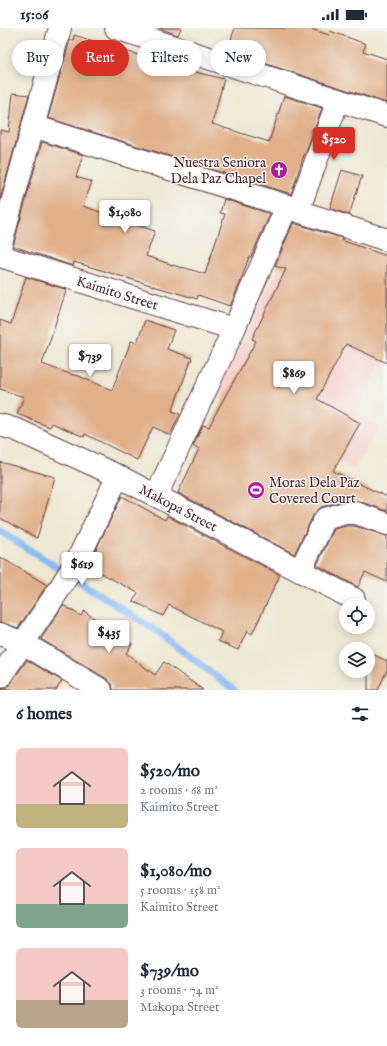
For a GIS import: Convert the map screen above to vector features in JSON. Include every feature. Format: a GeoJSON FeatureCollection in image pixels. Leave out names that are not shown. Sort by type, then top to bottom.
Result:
{"type":"FeatureCollection","features":[{"type":"Feature","properties":{"kind":"street"},"geometry":{"type":"LineString","coordinates":[[0,247],[60,28]]}},
{"type":"Feature","properties":{"kind":"street"},"geometry":{"type":"LineString","coordinates":[[116,28],[387,116]]}},
{"type":"Feature","properties":{"kind":"street"},"geometry":{"type":"LineString","coordinates":[[156,496],[234,329],[293,209],[338,100]]}},
{"type":"Feature","properties":{"kind":"street"},"geometry":{"type":"LineString","coordinates":[[33,126],[387,240]]}},
{"type":"Feature","properties":{"kind":"street","name":"Kaimito Street"},"geometry":{"type":"LineString","coordinates":[[0,256],[234,329]]}},
{"type":"Feature","properties":{"kind":"street","name":"Makopa Street"},"geometry":{"type":"LineString","coordinates":[[0,425],[17,430],[118,476],[352,598]]}},
{"type":"Feature","properties":{"kind":"street"},"geometry":{"type":"LineString","coordinates":[[0,677],[78,559],[118,476]]}},
{"type":"Feature","properties":{"kind":"street"},"geometry":{"type":"LineString","coordinates":[[300,571],[325,519],[345,513],[356,513],[387,524]]}},
{"type":"Feature","properties":{"kind":"street"},"geometry":{"type":"LineString","coordinates":[[0,634],[23,643],[101,690]]}},
{"type":"Feature","properties":{"kind":"shaded area"},"geometry":{"type":"Polygon","coordinates":[[[280,266],[387,301],[387,367],[381,364],[356,414],[379,427],[354,470],[215,396],[280,266]]]}},
{"type":"Feature","properties":{"kind":"building"},"geometry":{"type":"Polygon","coordinates":[[[159,28],[181,28],[178,35],[159,28]]]}},
{"type":"Feature","properties":{"kind":"building"},"geometry":{"type":"Polygon","coordinates":[[[235,28],[308,28],[329,35],[330,31],[366,44],[363,51],[387,59],[387,103],[266,64],[266,40],[231,40],[235,28]]]}},
{"type":"Feature","properties":{"kind":"building"},"geometry":{"type":"Polygon","coordinates":[[[74,35],[90,40],[73,40],[74,35]]]}},
{"type":"Feature","properties":{"kind":"building"},"geometry":{"type":"Polygon","coordinates":[[[70,40],[71,76],[129,76],[129,52],[137,55],[137,76],[202,76],[202,74],[224,79],[212,124],[269,142],[284,96],[322,108],[291,194],[48,118],[60,76],[63,76],[63,65],[70,40]]]}},
{"type":"Feature","properties":{"kind":"building"},"geometry":{"type":"Polygon","coordinates":[[[13,93],[29,95],[0,200],[0,130],[9,132],[13,93]]]}},
{"type":"Feature","properties":{"kind":"building"},"geometry":{"type":"Polygon","coordinates":[[[42,142],[83,155],[76,177],[92,182],[83,206],[155,231],[146,256],[182,268],[205,274],[225,214],[220,213],[224,199],[270,214],[251,257],[249,257],[230,306],[198,295],[197,299],[74,262],[73,266],[13,246],[42,142]]]}},
{"type":"Feature","properties":{"kind":"building"},"geometry":{"type":"Polygon","coordinates":[[[342,170],[362,176],[349,215],[330,208],[342,170]]]}},
{"type":"Feature","properties":{"kind":"building"},"geometry":{"type":"Polygon","coordinates":[[[293,223],[342,238],[341,240],[387,256],[387,363],[346,344],[317,399],[360,423],[333,471],[387,497],[387,511],[356,500],[342,501],[321,507],[314,514],[294,554],[178,493],[199,449],[193,446],[203,425],[209,427],[256,341],[252,339],[286,269],[275,266],[293,223]]]}},
{"type":"Feature","properties":{"kind":"building"},"geometry":{"type":"Polygon","coordinates":[[[26,277],[65,289],[66,291],[42,364],[76,375],[112,390],[131,341],[137,343],[145,320],[174,330],[167,349],[192,358],[172,411],[180,414],[170,435],[153,427],[137,460],[85,434],[84,437],[52,423],[50,427],[17,414],[24,397],[0,389],[0,320],[11,324],[26,277]]]}},
{"type":"Feature","properties":{"kind":"building"},"geometry":{"type":"Polygon","coordinates":[[[0,462],[55,477],[37,538],[0,518],[0,462]]]}},
{"type":"Feature","properties":{"kind":"building"},"geometry":{"type":"Polygon","coordinates":[[[122,496],[165,520],[167,516],[280,575],[252,634],[247,631],[238,650],[218,641],[222,632],[169,605],[163,616],[133,601],[138,593],[88,566],[122,496]]]}},
{"type":"Feature","properties":{"kind":"building"},"geometry":{"type":"Polygon","coordinates":[[[354,526],[387,536],[387,582],[365,572],[358,587],[317,565],[334,529],[354,526]]]}},
{"type":"Feature","properties":{"kind":"building"},"geometry":{"type":"Polygon","coordinates":[[[0,557],[47,585],[18,628],[0,622],[0,557]]]}},
{"type":"Feature","properties":{"kind":"building"},"geometry":{"type":"Polygon","coordinates":[[[63,605],[81,616],[84,611],[132,644],[126,653],[155,675],[164,662],[203,690],[113,690],[112,684],[107,679],[41,639],[63,605]]]}},
{"type":"Feature","properties":{"kind":"building"},"geometry":{"type":"Polygon","coordinates":[[[375,655],[387,661],[387,670],[378,690],[368,690],[368,678],[375,678],[375,655]]]}},
{"type":"Feature","properties":{"kind":"building"},"geometry":{"type":"Polygon","coordinates":[[[27,660],[62,681],[56,690],[0,690],[6,688],[10,684],[27,660]]]}},
{"type":"Feature","properties":{"kind":"waterway"},"geometry":{"type":"LineString","coordinates":[[0,531],[155,630],[234,690]]}},
{"type":"Feature","properties":{"kind":"place","name":"Nuestra Seniora Dela Paz Chapel"},"geometry":{"type":"Point","coordinates":[279,170]}},
{"type":"Feature","properties":{"kind":"place","name":"Moras Dela Paz Covered Court"},"geometry":{"type":"Point","coordinates":[256,490]}}]}
